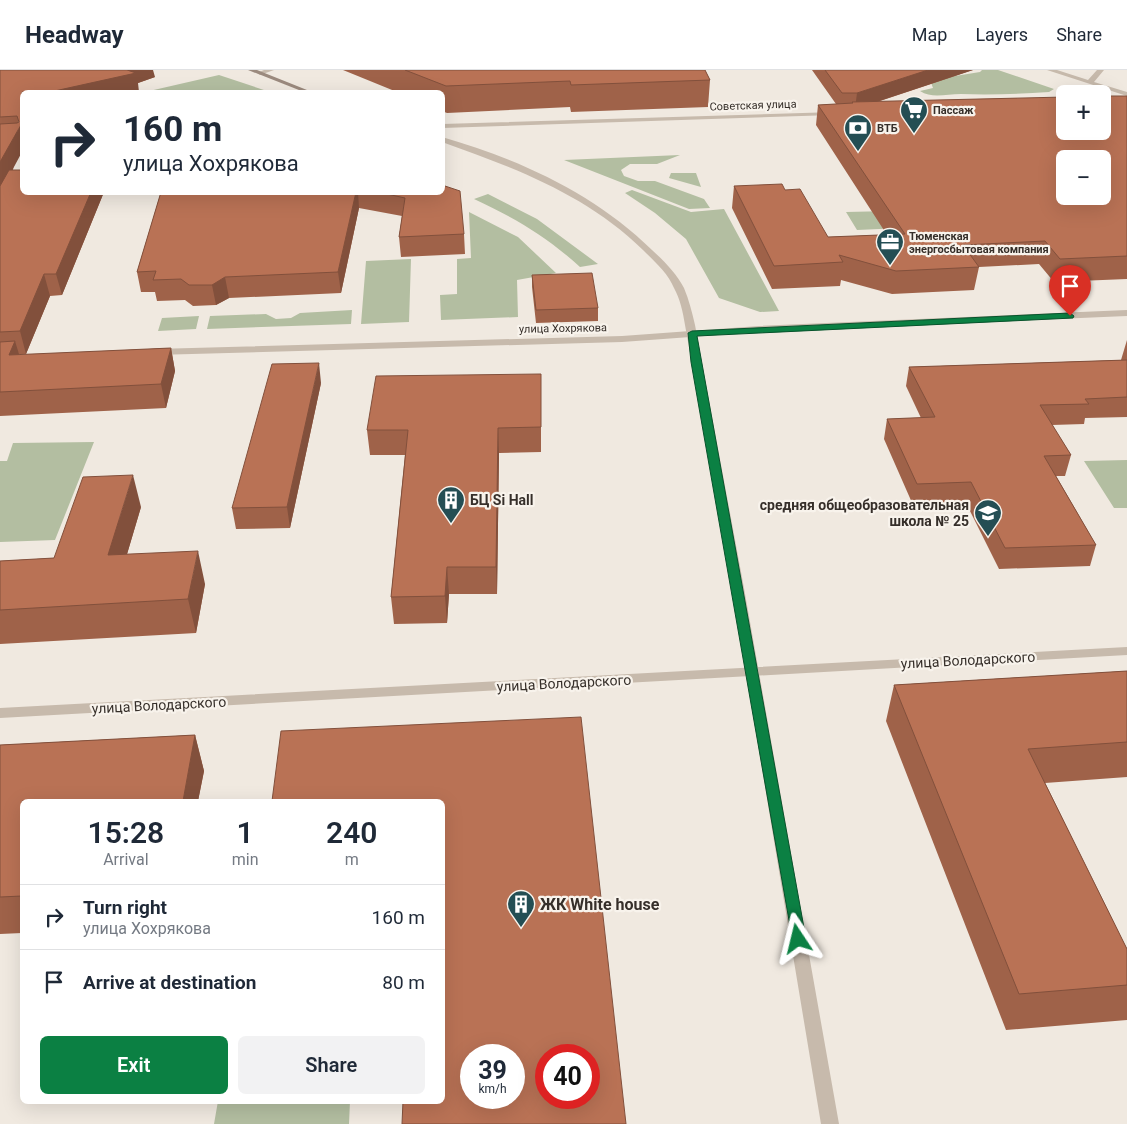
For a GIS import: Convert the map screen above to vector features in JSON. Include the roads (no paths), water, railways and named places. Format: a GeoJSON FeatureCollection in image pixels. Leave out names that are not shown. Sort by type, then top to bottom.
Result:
{"type":"FeatureCollection","features":[{"type":"Feature","properties":{"kind":"main road"},"geometry":{"type":"LineString","coordinates":[[251,70],[304,90]]}},
{"type":"Feature","properties":{"kind":"street"},"geometry":{"type":"LineString","coordinates":[[260,73],[271,70]]}},
{"type":"Feature","properties":{"kind":"street"},"geometry":{"type":"LineString","coordinates":[[1050,70],[1127,94]]}},
{"type":"Feature","properties":{"kind":"street"},"geometry":{"type":"LineString","coordinates":[[1090,82],[1101,70]]}},
{"type":"Feature","properties":{"kind":"street","name":"Советская улица"},"geometry":{"type":"LineString","coordinates":[[445,126],[840,113]]}},
{"type":"Feature","properties":{"kind":"street"},"geometry":{"type":"LineString","coordinates":[[445,140],[548,180],[601,210],[624,227],[663,266],[679,288],[692,333],[830,1124]]}},
{"type":"Feature","properties":{"kind":"street","name":"улица Хохрякова"},"geometry":{"type":"LineString","coordinates":[[141,353],[622,339],[692,333],[1127,313]]}},
{"type":"Feature","properties":{"kind":"street","name":"улица Володарского"},"geometry":{"type":"LineString","coordinates":[[0,713],[1127,651]]}},
{"type":"Feature","properties":{"kind":"place","name":"Пассаж"},"geometry":{"type":"Point","coordinates":[914,134]}},
{"type":"Feature","properties":{"kind":"place","name":"ВТБ"},"geometry":{"type":"Point","coordinates":[858,152]}},
{"type":"Feature","properties":{"kind":"place","name":"Тюменская энергосбытовая компания"},"geometry":{"type":"Point","coordinates":[890,266]}},
{"type":"Feature","properties":{"kind":"place","name":"БЦ Si Hall"},"geometry":{"type":"Point","coordinates":[451,524]}},
{"type":"Feature","properties":{"kind":"place","name":"средняя общеобразовательная школа № 25"},"geometry":{"type":"Point","coordinates":[988,537]}},
{"type":"Feature","properties":{"kind":"place","name":"ЖК White house"},"geometry":{"type":"Point","coordinates":[521,928]}}]}
